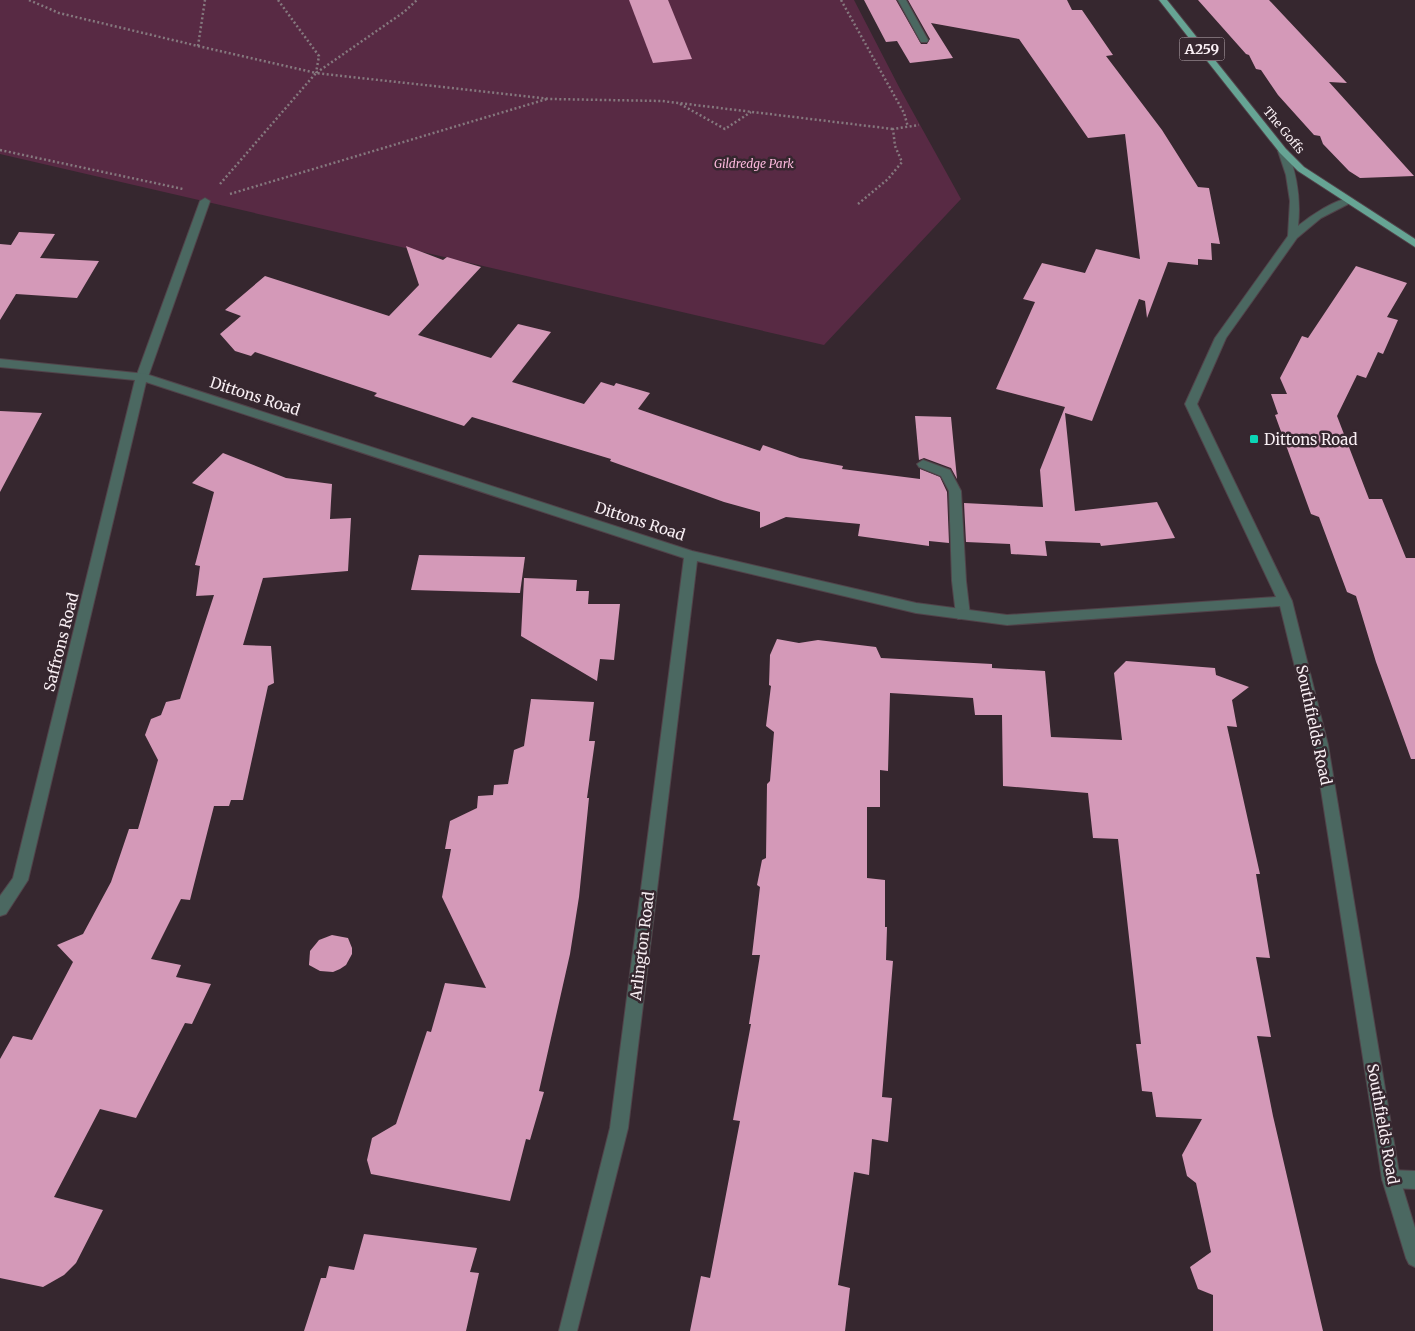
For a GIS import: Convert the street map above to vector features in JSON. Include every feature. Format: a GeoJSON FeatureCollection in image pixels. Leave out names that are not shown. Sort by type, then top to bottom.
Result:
{"type":"FeatureCollection","features":[{"type":"Feature","properties":{"kind":"main road","name":"The Goffs"},"geometry":{"type":"LineString","coordinates":[[1163,0],[1283,151],[1301,169],[1383,221],[1415,244]]}},
{"type":"Feature","properties":{"kind":"street"},"geometry":{"type":"LineString","coordinates":[[902,0],[924,40]]}},
{"type":"Feature","properties":{"kind":"street"},"geometry":{"type":"LineString","coordinates":[[1283,151],[1291,172],[1295,203],[1293,236]]}},
{"type":"Feature","properties":{"kind":"street","name":"Saffrons Road"},"geometry":{"type":"LineString","coordinates":[[0,909],[20,880],[142,377],[208,198]]}},
{"type":"Feature","properties":{"kind":"street","name":"Southfields Road"},"geometry":{"type":"LineString","coordinates":[[1349,201],[1317,216],[1293,236],[1221,338],[1191,404],[1285,601],[1321,746],[1390,1180],[1415,1258]]}},
{"type":"Feature","properties":{"kind":"street","name":"Dittons Road"},"geometry":{"type":"LineString","coordinates":[[0,363],[142,377],[691,555],[916,608],[1008,620],[1285,601]]}},
{"type":"Feature","properties":{"kind":"street"},"geometry":{"type":"LineString","coordinates":[[924,464],[946,473],[955,491],[962,615]]}},
{"type":"Feature","properties":{"kind":"street","name":"Arlington Road"},"geometry":{"type":"LineString","coordinates":[[568,1331],[619,1128],[691,555]]}},
{"type":"Feature","properties":{"kind":"street"},"geometry":{"type":"LineString","coordinates":[[1390,1180],[1415,1180]]}},
{"type":"Feature","properties":{"kind":"path"},"geometry":{"type":"LineString","coordinates":[[29,0],[58,13],[316,74],[550,99],[677,103],[892,129],[919,125]]}},
{"type":"Feature","properties":{"kind":"path"},"geometry":{"type":"LineString","coordinates":[[198,46],[205,0]]}},
{"type":"Feature","properties":{"kind":"path"},"geometry":{"type":"LineString","coordinates":[[278,0],[319,56],[316,74]]}},
{"type":"Feature","properties":{"kind":"path"},"geometry":{"type":"LineString","coordinates":[[208,198],[316,74],[404,12],[417,0]]}},
{"type":"Feature","properties":{"kind":"path"},"geometry":{"type":"LineString","coordinates":[[840,0],[904,113],[908,127]]}},
{"type":"Feature","properties":{"kind":"path"},"geometry":{"type":"LineString","coordinates":[[0,150],[208,198],[550,99]]}},
{"type":"Feature","properties":{"kind":"path"},"geometry":{"type":"LineString","coordinates":[[677,103],[726,129],[751,112]]}},
{"type":"Feature","properties":{"kind":"path"},"geometry":{"type":"LineString","coordinates":[[858,204],[888,179],[902,162],[895,146],[892,129]]}},
{"type":"Feature","properties":{"kind":"green space","name":"Gildredge Park"},"geometry":{"type":"Polygon","coordinates":[[[0,0],[854,0],[899,87],[961,199],[824,345],[0,154],[0,0]]]}},
{"type":"Feature","properties":{"kind":"building"},"geometry":{"type":"Polygon","coordinates":[[[629,0],[668,0],[692,59],[653,63],[629,0]]]}},
{"type":"Feature","properties":{"kind":"building"},"geometry":{"type":"Polygon","coordinates":[[[864,0],[896,0],[921,44],[927,44],[930,39],[908,0],[1067,0],[1072,10],[1082,10],[1113,55],[1106,56],[1162,130],[1198,187],[1209,188],[1220,244],[1211,243],[1212,260],[1198,259],[1198,265],[1168,262],[1147,318],[1145,301],[1139,299],[1092,421],[1065,413],[1075,511],[1157,502],[1175,538],[1101,546],[1100,543],[1045,541],[1047,556],[1011,554],[1010,544],[966,542],[964,503],[1043,507],[1040,470],[1065,407],[996,389],[1035,302],[1023,299],[1042,263],[1085,273],[1096,249],[1140,259],[1125,134],[1088,138],[1019,39],[931,23],[953,58],[910,63],[897,41],[886,42],[864,0]]]}},
{"type":"Feature","properties":{"kind":"building"},"geometry":{"type":"Polygon","coordinates":[[[1198,0],[1269,0],[1347,83],[1329,82],[1414,176],[1360,178],[1349,171],[1323,144],[1320,136],[1314,135],[1278,95],[1261,70],[1256,69],[1249,55],[1246,54],[1198,0]]]}},
{"type":"Feature","properties":{"kind":"building"},"geometry":{"type":"Polygon","coordinates":[[[19,232],[55,234],[40,258],[99,261],[77,298],[16,294],[0,320],[0,244],[11,245],[19,232]]]}},
{"type":"Feature","properties":{"kind":"building"},"geometry":{"type":"Polygon","coordinates":[[[406,246],[443,260],[447,257],[481,267],[418,335],[491,358],[518,324],[551,332],[512,382],[584,404],[601,382],[614,386],[616,383],[650,393],[638,409],[760,451],[763,445],[800,458],[843,466],[842,469],[920,479],[920,469],[940,477],[947,492],[949,543],[929,541],[929,546],[858,536],[860,524],[786,517],[760,528],[760,512],[724,502],[610,461],[611,459],[472,417],[464,426],[374,396],[377,393],[255,352],[251,356],[235,351],[220,334],[241,316],[225,310],[265,276],[389,316],[419,285],[406,246]]]}},
{"type":"Feature","properties":{"kind":"building"},"geometry":{"type":"Polygon","coordinates":[[[1356,266],[1407,283],[1387,317],[1398,320],[1383,354],[1378,352],[1366,378],[1357,375],[1337,416],[1369,499],[1382,499],[1406,558],[1415,558],[1415,759],[1411,759],[1376,662],[1356,596],[1347,592],[1319,517],[1311,514],[1275,415],[1278,414],[1271,394],[1287,394],[1280,378],[1302,336],[1308,338],[1356,266]]]}},
{"type":"Feature","properties":{"kind":"building"},"geometry":{"type":"Polygon","coordinates":[[[0,411],[42,413],[0,492],[0,411]]]}},
{"type":"Feature","properties":{"kind":"building"},"geometry":{"type":"Polygon","coordinates":[[[915,416],[951,417],[957,479],[951,468],[924,458],[919,460],[915,416]]]}},
{"type":"Feature","properties":{"kind":"building"},"geometry":{"type":"Polygon","coordinates":[[[223,453],[286,478],[332,484],[330,519],[351,518],[348,571],[263,578],[243,645],[271,646],[274,683],[268,686],[243,800],[231,800],[229,806],[214,806],[190,900],[181,899],[151,959],[181,965],[176,977],[211,984],[192,1024],[185,1023],[136,1118],[100,1109],[54,1197],[103,1210],[76,1263],[64,1275],[43,1287],[0,1278],[0,1059],[13,1036],[32,1040],[73,962],[57,945],[83,934],[111,882],[129,829],[138,829],[158,760],[145,735],[151,719],[161,715],[166,702],[180,699],[214,595],[196,596],[200,566],[195,565],[214,492],[192,483],[223,453]]]}},
{"type":"Feature","properties":{"kind":"building"},"geometry":{"type":"Polygon","coordinates":[[[419,555],[525,557],[520,593],[411,590],[419,555]]]}},
{"type":"Feature","properties":{"kind":"building"},"geometry":{"type":"Polygon","coordinates":[[[524,578],[577,580],[576,591],[589,591],[588,604],[620,604],[614,660],[600,659],[597,681],[521,636],[524,578]]]}},
{"type":"Feature","properties":{"kind":"building"},"geometry":{"type":"Polygon","coordinates":[[[777,639],[799,643],[818,640],[876,647],[881,658],[992,664],[992,668],[1045,671],[1051,737],[1122,740],[1114,673],[1126,661],[1215,668],[1216,675],[1249,687],[1232,700],[1237,727],[1227,726],[1260,874],[1256,874],[1270,958],[1256,957],[1271,1037],[1257,1036],[1273,1116],[1323,1331],[1213,1331],[1213,1295],[1198,1289],[1190,1267],[1211,1252],[1196,1183],[1187,1176],[1182,1155],[1202,1119],[1156,1117],[1152,1092],[1142,1091],[1136,1044],[1141,1044],[1118,839],[1093,838],[1088,793],[1003,786],[1002,715],[975,715],[973,698],[890,693],[888,771],[880,770],[880,807],[867,807],[867,878],[885,880],[886,960],[893,961],[882,1097],[892,1098],[888,1142],[872,1139],[869,1175],[854,1172],[838,1285],[850,1288],[845,1331],[690,1331],[701,1276],[710,1278],[740,1121],[733,1120],[751,1024],[749,1024],[760,955],[752,955],[760,887],[757,885],[762,860],[766,858],[767,784],[770,781],[774,732],[766,726],[771,686],[769,685],[770,655],[777,639]]]}},
{"type":"Feature","properties":{"kind":"building"},"geometry":{"type":"Polygon","coordinates":[[[531,699],[594,702],[589,741],[595,741],[587,798],[589,798],[579,897],[570,954],[539,1091],[544,1092],[530,1140],[526,1139],[510,1201],[371,1174],[367,1160],[372,1138],[396,1124],[427,1031],[431,1032],[445,983],[486,988],[442,897],[451,849],[445,849],[450,821],[477,808],[478,796],[493,795],[494,785],[508,784],[514,750],[524,746],[531,699]]]}},
{"type":"Feature","properties":{"kind":"building"},"geometry":{"type":"Polygon","coordinates":[[[332,935],[348,938],[352,954],[346,965],[340,969],[333,972],[320,971],[309,965],[310,951],[319,940],[332,935]]]}},
{"type":"Feature","properties":{"kind":"building"},"geometry":{"type":"Polygon","coordinates":[[[364,1234],[477,1248],[470,1272],[479,1273],[466,1331],[304,1331],[321,1278],[326,1278],[329,1266],[354,1270],[364,1234]]]}},
{"type":"Feature","properties":{"kind":"place","name":"Dittons Road"},"geometry":{"type":"Point","coordinates":[1254,439]}}]}
